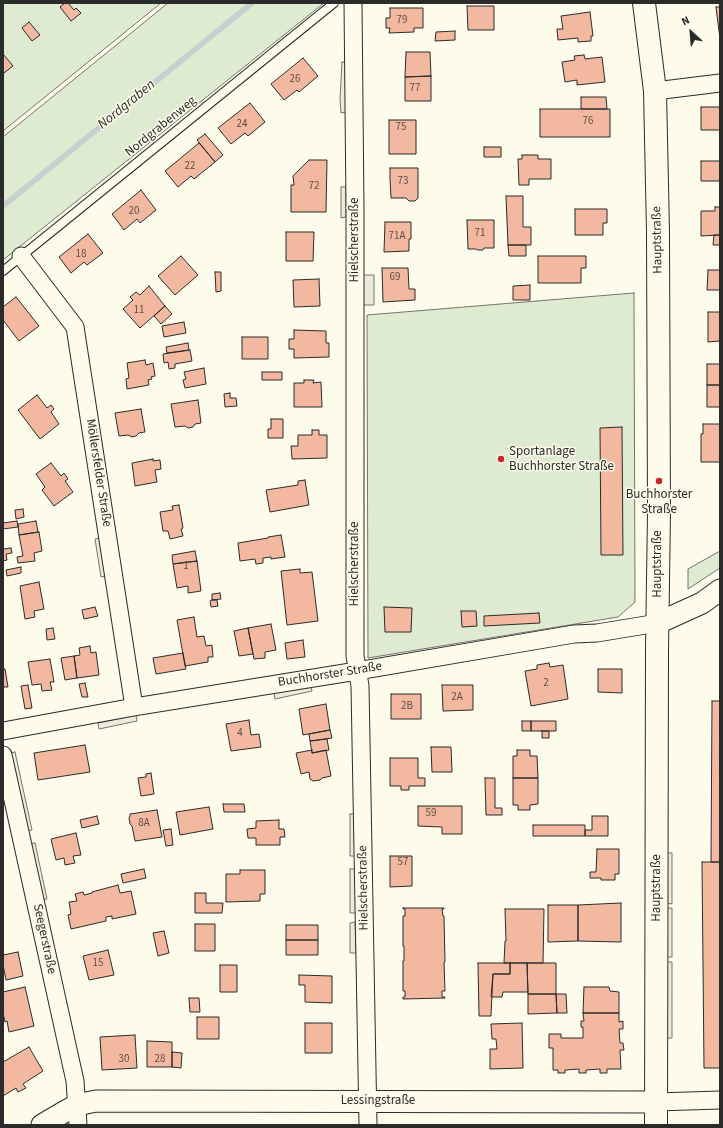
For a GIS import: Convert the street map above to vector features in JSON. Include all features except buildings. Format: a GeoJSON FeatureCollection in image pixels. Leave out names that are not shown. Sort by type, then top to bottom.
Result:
{"type":"FeatureCollection","features":[{"type":"Feature","properties":{"kind":"main road","name":"Hauptstraße"},"geometry":{"type":"LineString","coordinates":[[644,3],[655,91],[658,232],[656,1125]]}},
{"type":"Feature","properties":{"kind":"street","name":"Hielscherstraße"},"geometry":{"type":"LineString","coordinates":[[353,3],[355,209],[355,656],[360,686],[368,1125]]}},
{"type":"Feature","properties":{"kind":"street"},"geometry":{"type":"LineString","coordinates":[[655,91],[720,83]]}},
{"type":"Feature","properties":{"kind":"street","name":"Möllersfelder Straße"},"geometry":{"type":"LineString","coordinates":[[21,256],[75,327],[134,707]]}},
{"type":"Feature","properties":{"kind":"street"},"geometry":{"type":"LineString","coordinates":[[658,623],[702,603],[720,590]]}},
{"type":"Feature","properties":{"kind":"street","name":"Buchhorster Straße"},"geometry":{"type":"LineString","coordinates":[[3,731],[134,707],[574,634],[597,633],[658,623]]}},
{"type":"Feature","properties":{"kind":"street","name":"Seegerstraße"},"geometry":{"type":"LineString","coordinates":[[3,755],[75,1081],[78,1115]]}},
{"type":"Feature","properties":{"kind":"street","name":"Lessingstraße"},"geometry":{"type":"LineString","coordinates":[[42,1125],[64,1112],[78,1115],[96,1101],[656,1102],[720,1100]]}},
{"type":"Feature","properties":{"kind":"lane","name":"Nordgrabenweg"},"geometry":{"type":"LineString","coordinates":[[3,270],[334,3]]}},
{"type":"Feature","properties":{"kind":"green space"},"geometry":{"type":"Polygon","coordinates":[[[3,3],[161,3],[3,131],[3,3]]]}},
{"type":"Feature","properties":{"kind":"green space"},"geometry":{"type":"Polygon","coordinates":[[[168,3],[324,3],[3,260],[3,137],[168,3]]]}},
{"type":"Feature","properties":{"kind":"green space","name":"Sportanlage Buchhorster Straße"},"geometry":{"type":"Polygon","coordinates":[[[634,293],[635,602],[618,617],[368,658],[367,315],[634,293]]]}},
{"type":"Feature","properties":{"kind":"green space"},"geometry":{"type":"Polygon","coordinates":[[[720,551],[720,568],[688,589],[688,569],[720,551]]]}},
{"type":"Feature","properties":{"kind":"shaded area"},"geometry":{"type":"Polygon","coordinates":[[[342,62],[347,62],[346,112],[341,113],[340,99],[342,62]]]}},
{"type":"Feature","properties":{"kind":"shaded area"},"geometry":{"type":"Polygon","coordinates":[[[341,187],[346,187],[346,217],[341,218],[341,187]]]}},
{"type":"Feature","properties":{"kind":"shaded area"},"geometry":{"type":"Polygon","coordinates":[[[360,275],[374,275],[374,305],[360,305],[360,275]]]}},
{"type":"Feature","properties":{"kind":"shaded area"},"geometry":{"type":"Polygon","coordinates":[[[100,538],[106,576],[101,577],[95,539],[100,538]]]}},
{"type":"Feature","properties":{"kind":"shaded area"},"geometry":{"type":"Polygon","coordinates":[[[311,686],[312,691],[275,699],[274,693],[311,686]]]}},
{"type":"Feature","properties":{"kind":"shaded area"},"geometry":{"type":"Polygon","coordinates":[[[136,715],[137,721],[99,729],[98,723],[136,715]]]}},
{"type":"Feature","properties":{"kind":"shaded area"},"geometry":{"type":"Polygon","coordinates":[[[15,752],[32,830],[27,831],[10,753],[15,752]]]}},
{"type":"Feature","properties":{"kind":"shaded area"},"geometry":{"type":"Polygon","coordinates":[[[350,814],[355,814],[355,856],[350,856],[350,814]]]}},
{"type":"Feature","properties":{"kind":"shaded area"},"geometry":{"type":"Polygon","coordinates":[[[35,843],[47,899],[41,900],[29,844],[35,843]]]}},
{"type":"Feature","properties":{"kind":"shaded area"},"geometry":{"type":"Polygon","coordinates":[[[666,853],[672,853],[672,904],[666,903],[666,853]]]}},
{"type":"Feature","properties":{"kind":"shaded area"},"geometry":{"type":"Polygon","coordinates":[[[350,869],[355,869],[356,913],[350,913],[350,869]]]}},
{"type":"Feature","properties":{"kind":"shaded area"},"geometry":{"type":"Polygon","coordinates":[[[666,908],[672,908],[672,957],[666,957],[666,908]]]}},
{"type":"Feature","properties":{"kind":"shaded area"},"geometry":{"type":"Polygon","coordinates":[[[355,922],[356,953],[350,953],[350,923],[355,922]]]}},
{"type":"Feature","properties":{"kind":"shaded area"},"geometry":{"type":"Polygon","coordinates":[[[666,962],[672,962],[672,1038],[667,1038],[666,962]]]}},
{"type":"Feature","properties":{"kind":"waterway","name":"Nordgraben"},"geometry":{"type":"LineString","coordinates":[[3,206],[252,3]]}},
{"type":"Feature","properties":{"kind":"place","name":"Sportanlage Buchhorster Straße"},"geometry":{"type":"Point","coordinates":[501,459]}},
{"type":"Feature","properties":{"kind":"place","name":"Buchhorster Straße"},"geometry":{"type":"Point","coordinates":[659,481]}}]}
